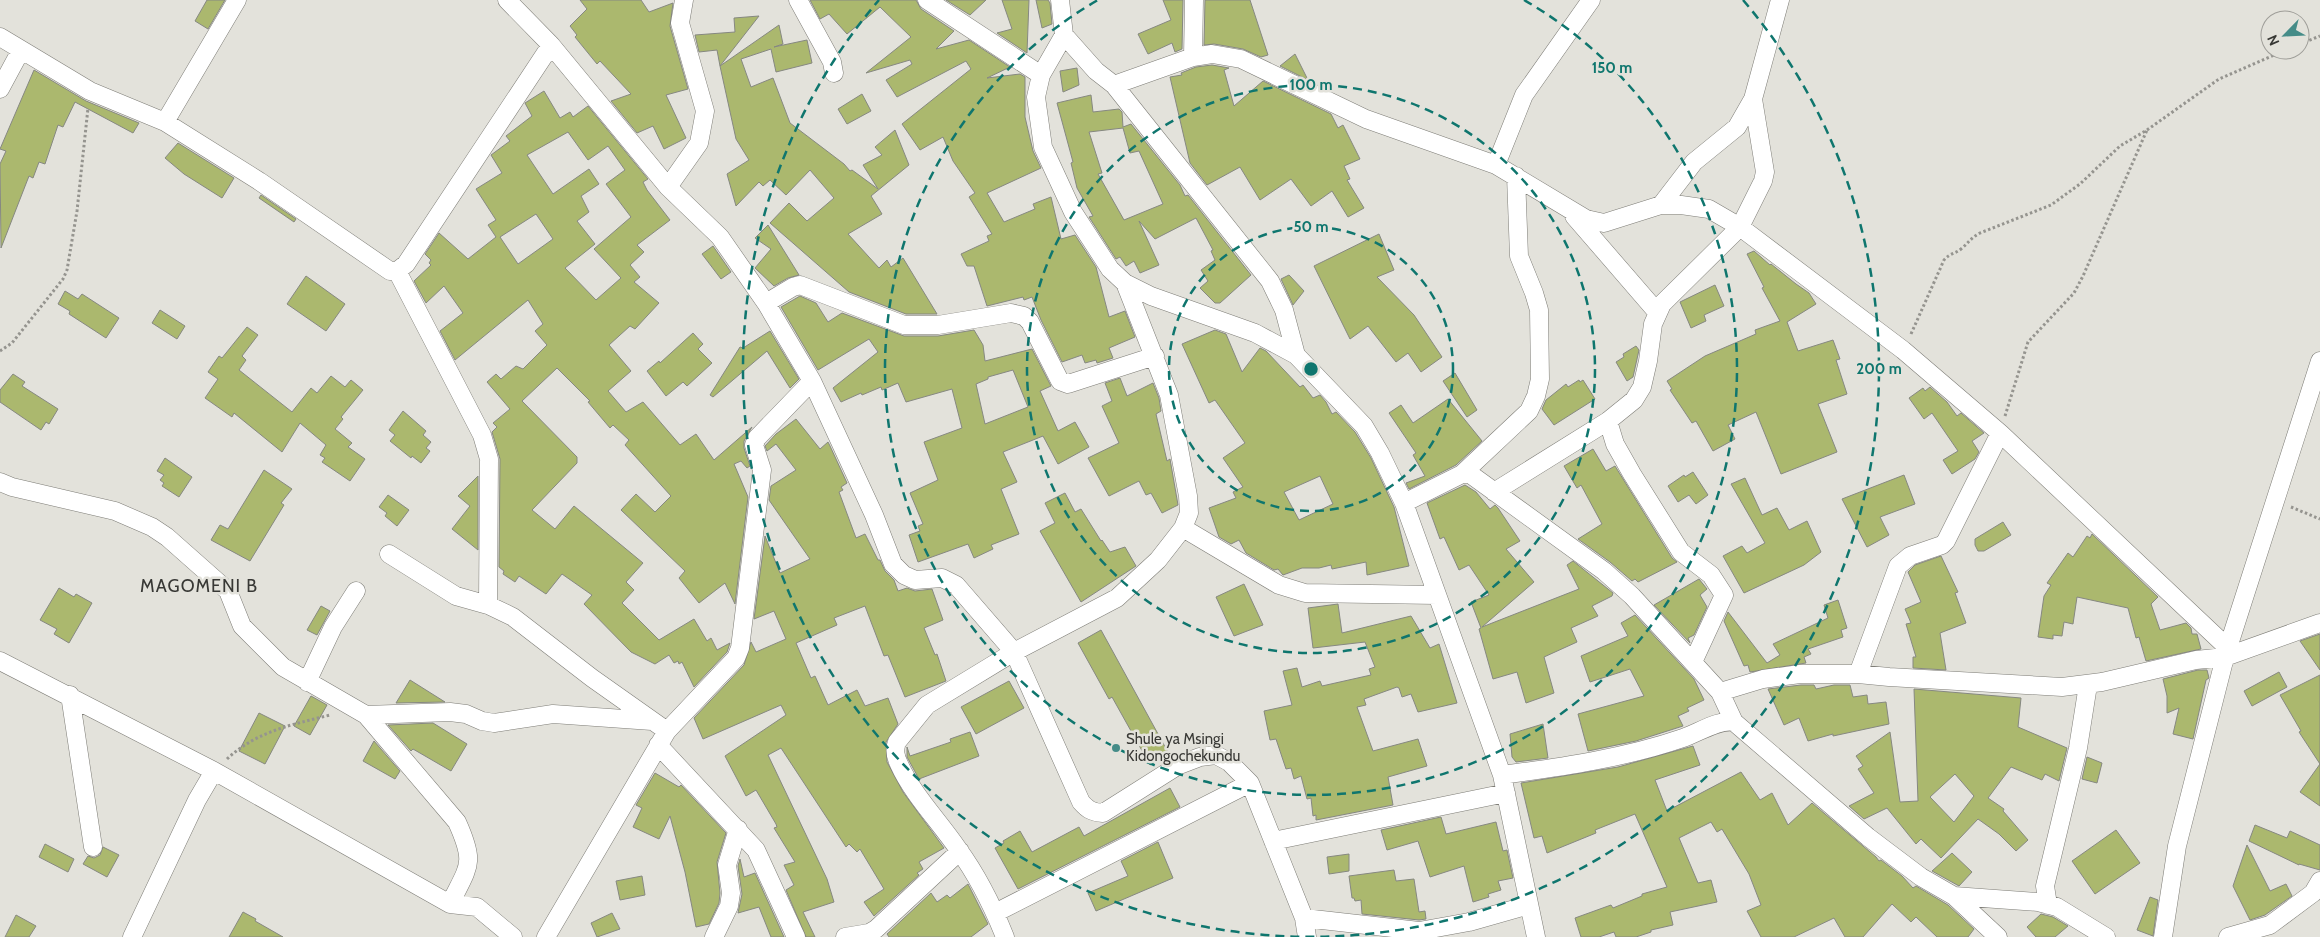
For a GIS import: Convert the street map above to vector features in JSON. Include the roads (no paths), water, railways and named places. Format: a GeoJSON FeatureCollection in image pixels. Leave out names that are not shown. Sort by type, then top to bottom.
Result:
{"type":"FeatureCollection","features":[{"type":"Feature","properties":{"kind":"street"},"geometry":{"type":"LineString","coordinates":[[165,122],[237,0]]}},
{"type":"Feature","properties":{"kind":"street"},"geometry":{"type":"LineString","coordinates":[[507,0],[551,45],[668,187],[720,237],[766,303],[812,381],[874,515],[894,564],[904,575],[915,580],[942,578],[956,585],[1014,652],[1081,802],[1093,812],[1103,813],[1179,766],[1200,757],[1216,755],[1229,762],[1250,783],[1304,918],[1307,937]]}},
{"type":"Feature","properties":{"kind":"street"},"geometry":{"type":"LineString","coordinates":[[668,187],[699,143],[706,111],[680,23],[684,0]]}},
{"type":"Feature","properties":{"kind":"street"},"geometry":{"type":"LineString","coordinates":[[798,0],[832,62],[834,73]]}},
{"type":"Feature","properties":{"kind":"street"},"geometry":{"type":"LineString","coordinates":[[927,0],[1041,75]]}},
{"type":"Feature","properties":{"kind":"street"},"geometry":{"type":"LineString","coordinates":[[1060,0],[1064,36],[1096,71],[1114,85],[1270,281],[1284,310],[1296,355]]}},
{"type":"Feature","properties":{"kind":"street"},"geometry":{"type":"LineString","coordinates":[[1193,57],[1194,0]]}},
{"type":"Feature","properties":{"kind":"street"},"geometry":{"type":"LineString","coordinates":[[1496,165],[1524,94],[1591,0]]}},
{"type":"Feature","properties":{"kind":"street"},"geometry":{"type":"LineString","coordinates":[[1661,205],[1694,162],[1732,133],[1753,99],[1780,0]]}},
{"type":"Feature","properties":{"kind":"street"},"geometry":{"type":"LineString","coordinates":[[1064,36],[1041,75],[1036,97],[1043,147],[1073,212],[1110,269],[1125,283],[1151,296],[1254,333],[1296,355],[1364,426],[1380,452],[1404,503],[1502,775],[1536,937]]}},
{"type":"Feature","properties":{"kind":"street"},"geometry":{"type":"LineString","coordinates":[[0,37],[90,91],[165,122],[259,181],[390,271],[397,271],[406,264],[551,45]]}},
{"type":"Feature","properties":{"kind":"street"},"geometry":{"type":"LineString","coordinates":[[0,89],[21,50]]}},
{"type":"Feature","properties":{"kind":"street"},"geometry":{"type":"LineString","coordinates":[[1114,85],[1193,57],[1212,54],[1242,60],[1366,119],[1496,165],[1586,219],[1604,223],[1661,205],[1696,206],[1709,209],[1740,226],[1903,350],[2000,433],[2227,652]]}},
{"type":"Feature","properties":{"kind":"street"},"geometry":{"type":"LineString","coordinates":[[1494,492],[1608,421],[1634,400],[1642,387],[1657,312],[1662,304],[1740,226],[1763,181],[1765,172],[1753,99]]}},
{"type":"Feature","properties":{"kind":"street"},"geometry":{"type":"LineString","coordinates":[[1404,503],[1462,474],[1529,410],[1536,396],[1540,379],[1539,310],[1519,256],[1516,176]]}},
{"type":"Feature","properties":{"kind":"street"},"geometry":{"type":"LineString","coordinates":[[1564,205],[1657,312]]}},
{"type":"Feature","properties":{"kind":"street"},"geometry":{"type":"LineString","coordinates":[[397,271],[482,435],[487,450],[489,459],[488,605]]}},
{"type":"Feature","properties":{"kind":"street"},"geometry":{"type":"LineString","coordinates":[[1005,937],[995,914],[960,851],[910,782],[898,762],[895,749],[897,742],[927,705],[1014,652],[1117,598],[1158,560],[1183,528],[1189,513],[1188,496],[1169,394],[1125,283]]}},
{"type":"Feature","properties":{"kind":"street"},"geometry":{"type":"LineString","coordinates":[[766,303],[793,286],[800,285],[904,325],[938,324],[1011,313],[1019,314],[1030,322],[1060,381],[1068,384],[1155,356]]}},
{"type":"Feature","properties":{"kind":"street"},"geometry":{"type":"LineString","coordinates":[[2163,937],[2177,846],[2227,652],[2320,361]]}},
{"type":"Feature","properties":{"kind":"street"},"geometry":{"type":"LineString","coordinates":[[546,937],[660,732],[736,658],[740,648],[762,470],[754,445],[757,438],[812,381]]}},
{"type":"Feature","properties":{"kind":"street"},"geometry":{"type":"LineString","coordinates":[[1608,421],[1615,444],[1681,552],[1711,575],[1724,595],[1693,662]]}},
{"type":"Feature","properties":{"kind":"street"},"geometry":{"type":"LineString","coordinates":[[1858,674],[1898,566],[1910,556],[1946,542],[2000,433]]}},
{"type":"Feature","properties":{"kind":"street"},"geometry":{"type":"LineString","coordinates":[[1462,474],[1470,474],[1604,571],[1632,596],[1720,692],[1734,722],[1868,837],[1921,877],[1954,896],[1998,937]]}},
{"type":"Feature","properties":{"kind":"street"},"geometry":{"type":"LineString","coordinates":[[0,482],[12,487],[115,511],[152,527],[181,548],[228,592],[242,626],[283,668],[359,712],[458,822],[465,840],[470,864],[450,904]]}},
{"type":"Feature","properties":{"kind":"street"},"geometry":{"type":"LineString","coordinates":[[1183,528],[1279,585],[1292,590],[1305,593],[1437,595]]}},
{"type":"Feature","properties":{"kind":"street"},"geometry":{"type":"LineString","coordinates":[[389,554],[456,596],[488,605],[514,617],[660,732],[762,860],[799,936]]}},
{"type":"Feature","properties":{"kind":"street"},"geometry":{"type":"LineString","coordinates":[[307,682],[333,627],[356,591]]}},
{"type":"Feature","properties":{"kind":"street"},"geometry":{"type":"LineString","coordinates":[[1720,692],[1764,679],[1800,674],[1858,674],[2062,687],[2088,685],[2227,652],[2320,623]]}},
{"type":"Feature","properties":{"kind":"street"},"geometry":{"type":"LineString","coordinates":[[0,661],[70,695],[214,771],[450,904],[477,907],[514,937]]}},
{"type":"Feature","properties":{"kind":"street"},"geometry":{"type":"LineString","coordinates":[[2048,905],[2046,886],[2078,748],[2088,685]]}},
{"type":"Feature","properties":{"kind":"street"},"geometry":{"type":"LineString","coordinates":[[70,695],[92,847]]}},
{"type":"Feature","properties":{"kind":"street"},"geometry":{"type":"LineString","coordinates":[[359,712],[450,712],[466,714],[482,721],[494,723],[553,714],[660,732]]}},
{"type":"Feature","properties":{"kind":"street"},"geometry":{"type":"LineString","coordinates":[[1502,775],[1595,761],[1655,747],[1728,722],[1734,722]]}},
{"type":"Feature","properties":{"kind":"street"},"geometry":{"type":"LineString","coordinates":[[132,937],[197,800],[214,771]]}},
{"type":"Feature","properties":{"kind":"street"},"geometry":{"type":"LineString","coordinates":[[995,914],[1250,783]]}},
{"type":"Feature","properties":{"kind":"street"},"geometry":{"type":"LineString","coordinates":[[1273,841],[1506,793]]}},
{"type":"Feature","properties":{"kind":"street"},"geometry":{"type":"LineString","coordinates":[[714,937],[729,906],[731,893],[727,865],[738,829]]}},
{"type":"Feature","properties":{"kind":"street"},"geometry":{"type":"LineString","coordinates":[[845,937],[869,933],[876,929],[960,851]]}},
{"type":"Feature","properties":{"kind":"street"},"geometry":{"type":"LineString","coordinates":[[2228,937],[2274,931],[2313,893],[2320,881]]}},
{"type":"Feature","properties":{"kind":"street"},"geometry":{"type":"LineString","coordinates":[[1954,896],[2038,902],[2057,907],[2106,937]]}},
{"type":"Feature","properties":{"kind":"street"},"geometry":{"type":"LineString","coordinates":[[1304,918],[1419,931],[1469,922],[1529,905]]}},
{"type":"Feature","properties":{"kind":"place","name":"Shule ya Msingi Kidongochekundu"},"geometry":{"type":"Point","coordinates":[1116,748]}},
{"type":"Feature","properties":{"kind":"district","name":"MAGOMENI B"},"geometry":{"type":"Point","coordinates":[199,586]}}]}
